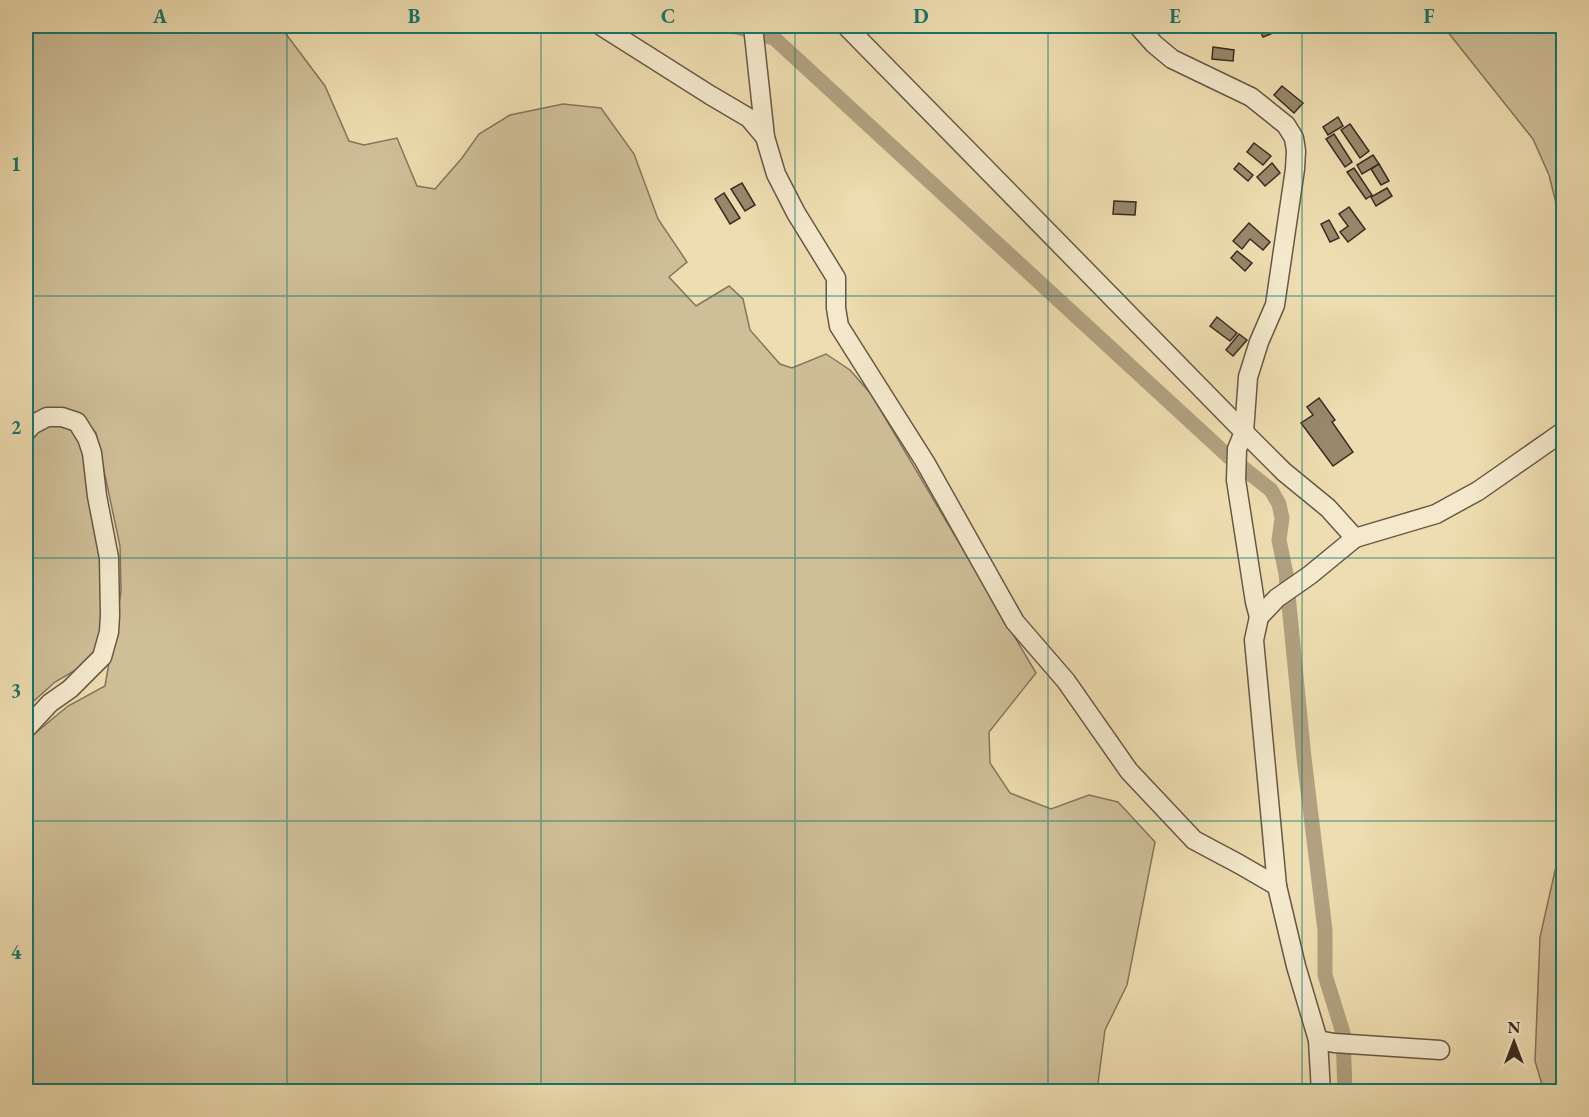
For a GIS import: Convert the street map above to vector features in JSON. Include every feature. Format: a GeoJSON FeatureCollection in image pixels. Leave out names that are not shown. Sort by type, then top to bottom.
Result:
{"type":"FeatureCollection","features":[{"type":"Feature","properties":{"kind":"street"},"geometry":{"type":"LineString","coordinates":[[601,26],[749,118],[765,137]]}},
{"type":"Feature","properties":{"kind":"street"},"geometry":{"type":"LineString","coordinates":[[753,26],[765,137],[776,174],[796,213],[836,278],[836,308],[839,326],[925,462],[1015,622],[1066,681],[1129,771],[1194,840],[1277,886]]}},
{"type":"Feature","properties":{"kind":"street"},"geometry":{"type":"LineString","coordinates":[[846,26],[1244,432],[1284,472],[1328,508],[1354,538]]}},
{"type":"Feature","properties":{"kind":"street"},"geometry":{"type":"LineString","coordinates":[[1138,26],[1154,44],[1172,58],[1251,97],[1286,125],[1294,138],[1295,169],[1275,305],[1259,342],[1248,377],[1244,432],[1237,449],[1236,468],[1249,567],[1259,617],[1254,640],[1277,886],[1296,966],[1326,1042],[1320,1069],[1321,1092]]}},
{"type":"Feature","properties":{"kind":"street"},"geometry":{"type":"LineString","coordinates":[[26,432],[32,425],[47,417],[62,417],[77,422],[87,438],[92,453],[97,496],[109,558],[110,632],[102,657],[70,689],[50,703],[26,729]]}},
{"type":"Feature","properties":{"kind":"street"},"geometry":{"type":"LineString","coordinates":[[1259,617],[1277,598],[1310,575],[1354,538],[1436,514],[1478,491],[1563,431]]}},
{"type":"Feature","properties":{"kind":"street"},"geometry":{"type":"LineString","coordinates":[[1326,1042],[1440,1050]]}},
{"type":"Feature","properties":{"kind":"street"},"geometry":{"type":"LineString","coordinates":[[1308,1092],[1320,1069]]}},
{"type":"Feature","properties":{"kind":"shaded area"},"geometry":{"type":"Polygon","coordinates":[[[26,26],[280,26],[325,86],[349,141],[364,145],[397,138],[417,186],[435,189],[479,134],[510,115],[563,104],[601,108],[634,154],[658,219],[687,262],[669,277],[696,306],[729,286],[743,299],[750,330],[780,364],[792,368],[826,354],[850,370],[871,394],[1036,673],[989,732],[990,763],[1010,793],[1051,809],[1089,795],[1118,802],[1155,842],[1127,985],[1105,1030],[1097,1091],[26,1091],[26,752],[33,735],[68,706],[105,686],[121,592],[120,546],[96,433],[82,415],[26,421],[26,26]]]}},
{"type":"Feature","properties":{"kind":"shaded area"},"geometry":{"type":"Polygon","coordinates":[[[1443,26],[1563,26],[1563,231],[1549,175],[1533,139],[1443,26]]]}},
{"type":"Feature","properties":{"kind":"shaded area"},"geometry":{"type":"Polygon","coordinates":[[[51,424],[63,424],[76,434],[86,451],[100,553],[102,620],[100,641],[91,661],[55,682],[26,708],[26,439],[51,424]]]}},
{"type":"Feature","properties":{"kind":"shaded area"},"geometry":{"type":"Polygon","coordinates":[[[1563,854],[1563,1091],[1544,1091],[1535,1061],[1540,937],[1557,862],[1563,854]]]}},
{"type":"Feature","properties":{"kind":"building"},"geometry":{"type":"Polygon","coordinates":[[[1258,26],[1287,26],[1288,27],[1263,37],[1258,26]]]}},
{"type":"Feature","properties":{"kind":"building"},"geometry":{"type":"Polygon","coordinates":[[[1213,47],[1234,50],[1233,61],[1212,59],[1213,47]]]}},
{"type":"Feature","properties":{"kind":"building"},"geometry":{"type":"Polygon","coordinates":[[[1282,86],[1303,103],[1294,113],[1274,95],[1282,86]]]}},
{"type":"Feature","properties":{"kind":"building"},"geometry":{"type":"Polygon","coordinates":[[[1338,117],[1343,126],[1328,135],[1323,127],[1338,117]]]}},
{"type":"Feature","properties":{"kind":"building"},"geometry":{"type":"Polygon","coordinates":[[[1350,124],[1369,151],[1360,158],[1341,130],[1350,124]]]}},
{"type":"Feature","properties":{"kind":"building"},"geometry":{"type":"Polygon","coordinates":[[[1334,134],[1352,162],[1345,167],[1326,139],[1334,134]]]}},
{"type":"Feature","properties":{"kind":"building"},"geometry":{"type":"Polygon","coordinates":[[[1254,143],[1271,156],[1263,165],[1247,152],[1254,143]]]}},
{"type":"Feature","properties":{"kind":"building"},"geometry":{"type":"Polygon","coordinates":[[[1373,155],[1379,164],[1362,174],[1357,165],[1373,155]]]}},
{"type":"Feature","properties":{"kind":"building"},"geometry":{"type":"Polygon","coordinates":[[[1239,163],[1253,175],[1248,181],[1234,169],[1239,163]]]}},
{"type":"Feature","properties":{"kind":"building"},"geometry":{"type":"Polygon","coordinates":[[[1272,163],[1280,173],[1265,186],[1257,177],[1272,163]]]}},
{"type":"Feature","properties":{"kind":"building"},"geometry":{"type":"Polygon","coordinates":[[[1379,164],[1389,181],[1381,185],[1371,169],[1379,164]]]}},
{"type":"Feature","properties":{"kind":"building"},"geometry":{"type":"Polygon","coordinates":[[[1354,168],[1372,195],[1366,199],[1347,172],[1354,168]]]}},
{"type":"Feature","properties":{"kind":"building"},"geometry":{"type":"Polygon","coordinates":[[[742,183],[755,205],[745,211],[731,189],[742,183]]]}},
{"type":"Feature","properties":{"kind":"building"},"geometry":{"type":"Polygon","coordinates":[[[1387,188],[1392,196],[1376,206],[1371,197],[1387,188]]]}},
{"type":"Feature","properties":{"kind":"building"},"geometry":{"type":"Polygon","coordinates":[[[724,193],[740,218],[730,224],[715,199],[724,193]]]}},
{"type":"Feature","properties":{"kind":"building"},"geometry":{"type":"Polygon","coordinates":[[[1114,201],[1136,202],[1135,215],[1113,214],[1114,201]]]}},
{"type":"Feature","properties":{"kind":"building"},"geometry":{"type":"Polygon","coordinates":[[[1349,207],[1365,229],[1348,242],[1340,232],[1348,226],[1339,214],[1349,207]]]}},
{"type":"Feature","properties":{"kind":"building"},"geometry":{"type":"Polygon","coordinates":[[[1329,220],[1339,238],[1330,242],[1321,224],[1329,220]]]}},
{"type":"Feature","properties":{"kind":"building"},"geometry":{"type":"Polygon","coordinates":[[[1249,223],[1270,242],[1263,250],[1250,239],[1242,249],[1233,241],[1249,223]]]}},
{"type":"Feature","properties":{"kind":"building"},"geometry":{"type":"Polygon","coordinates":[[[1237,251],[1252,263],[1245,271],[1231,258],[1237,251]]]}},
{"type":"Feature","properties":{"kind":"building"},"geometry":{"type":"Polygon","coordinates":[[[1217,317],[1237,333],[1230,341],[1210,326],[1217,317]]]}},
{"type":"Feature","properties":{"kind":"building"},"geometry":{"type":"Polygon","coordinates":[[[1239,334],[1247,340],[1233,356],[1226,350],[1239,334]]]}},
{"type":"Feature","properties":{"kind":"building"},"geometry":{"type":"Polygon","coordinates":[[[1319,398],[1335,420],[1332,422],[1353,452],[1333,466],[1301,423],[1313,415],[1307,407],[1319,398]]]}},
{"type":"Feature","properties":{"kind":"waterway"},"geometry":{"type":"LineString","coordinates":[[727,26],[774,38],[1228,456],[1271,490],[1279,504],[1282,518],[1279,540],[1286,574],[1304,758],[1325,930],[1325,975],[1343,1033],[1345,1092]]}}]}
